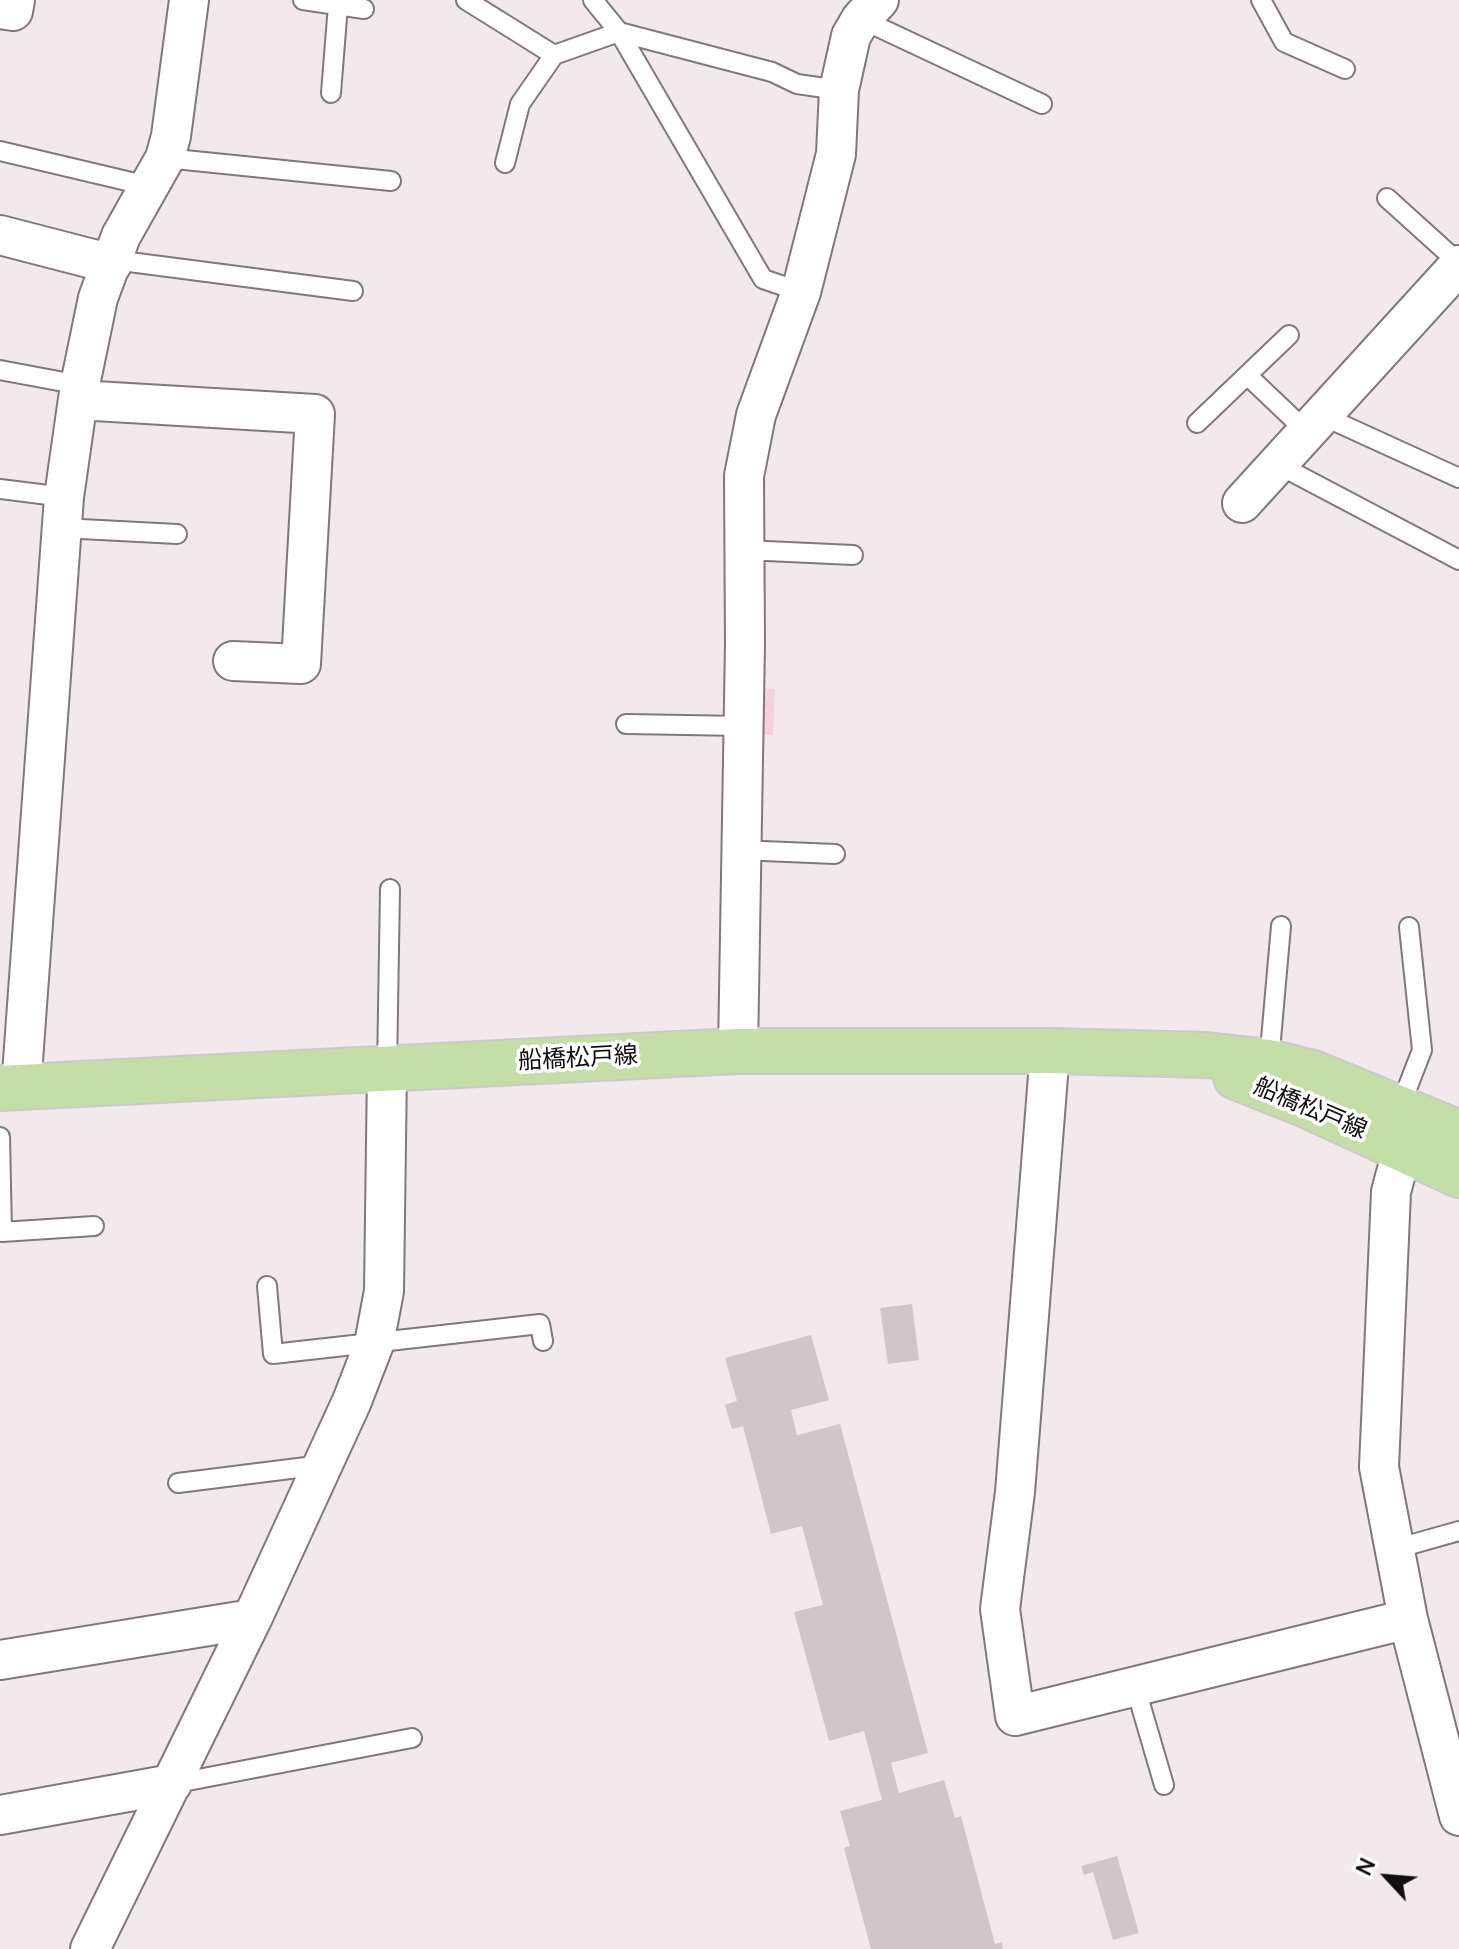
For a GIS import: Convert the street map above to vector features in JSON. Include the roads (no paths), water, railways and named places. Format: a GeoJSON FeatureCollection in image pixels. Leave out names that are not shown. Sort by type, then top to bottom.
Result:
{"type":"FeatureCollection","features":[{"type":"Feature","properties":{"kind":"main road","name":"船橋松戸線"},"geometry":{"type":"LineString","coordinates":[[10,1088],[738,1051],[1050,1051],[1206,1055],[1269,1062],[1313,1073],[1459,1133]]}},
{"type":"Feature","properties":{"kind":"main road","name":"船橋松戸線"},"geometry":{"type":"LineString","coordinates":[[1157,1055],[1239,1078],[1459,1175]]}},
{"type":"Feature","properties":{"kind":"street"},"geometry":{"type":"LineString","coordinates":[[0,9],[13,11],[15,0]]}},
{"type":"Feature","properties":{"kind":"street"},"geometry":{"type":"LineString","coordinates":[[10,1088],[63,512],[79,393],[98,298],[121,236],[157,172],[171,136],[189,0]]}},
{"type":"Feature","properties":{"kind":"street"},"geometry":{"type":"LineString","coordinates":[[738,1051],[744,476],[756,415],[801,292],[836,154],[839,90],[851,36],[870,10]]}},
{"type":"Feature","properties":{"kind":"street"},"geometry":{"type":"LineString","coordinates":[[0,235],[113,262]]}},
{"type":"Feature","properties":{"kind":"street"},"geometry":{"type":"LineString","coordinates":[[1242,503],[1459,264]]}},
{"type":"Feature","properties":{"kind":"street"},"geometry":{"type":"LineString","coordinates":[[79,393],[315,414],[301,664],[233,661]]}},
{"type":"Feature","properties":{"kind":"street"},"geometry":{"type":"LineString","coordinates":[[1050,1051],[1015,1492],[1000,1609],[1015,1716],[1408,1619]]}},
{"type":"Feature","properties":{"kind":"street"},"geometry":{"type":"LineString","coordinates":[[90,1949],[252,1619],[374,1344],[384,1291],[387,1069]]}},
{"type":"Feature","properties":{"kind":"street"},"geometry":{"type":"LineString","coordinates":[[1407,1151],[1391,1192],[1379,1467],[1408,1619],[1459,1816]]}},
{"type":"Feature","properties":{"kind":"street"},"geometry":{"type":"LineString","coordinates":[[0,1660],[252,1619]]}},
{"type":"Feature","properties":{"kind":"street"},"geometry":{"type":"LineString","coordinates":[[0,1815],[172,1784]]}},
{"type":"Feature","properties":{"kind":"lane"},"geometry":{"type":"LineString","coordinates":[[303,0],[364,9]]}},
{"type":"Feature","properties":{"kind":"lane"},"geometry":{"type":"LineString","coordinates":[[466,0],[554,55]]}},
{"type":"Feature","properties":{"kind":"lane"},"geometry":{"type":"LineString","coordinates":[[593,0],[619,32],[763,279],[801,292]]}},
{"type":"Feature","properties":{"kind":"lane"},"geometry":{"type":"LineString","coordinates":[[1261,0],[1284,42],[1345,69]]}},
{"type":"Feature","properties":{"kind":"lane"},"geometry":{"type":"LineString","coordinates":[[331,93],[338,5]]}},
{"type":"Feature","properties":{"kind":"lane"},"geometry":{"type":"LineString","coordinates":[[870,10],[1042,104]]}},
{"type":"Feature","properties":{"kind":"lane"},"geometry":{"type":"LineString","coordinates":[[505,163],[520,104],[554,55],[619,32],[772,72],[797,84],[839,90]]}},
{"type":"Feature","properties":{"kind":"lane"},"geometry":{"type":"LineString","coordinates":[[0,151],[157,172],[391,181]]}},
{"type":"Feature","properties":{"kind":"lane"},"geometry":{"type":"LineString","coordinates":[[1387,198],[1459,264]]}},
{"type":"Feature","properties":{"kind":"lane"},"geometry":{"type":"LineString","coordinates":[[113,262],[353,291]]}},
{"type":"Feature","properties":{"kind":"lane"},"geometry":{"type":"LineString","coordinates":[[1197,423],[1289,335]]}},
{"type":"Feature","properties":{"kind":"lane"},"geometry":{"type":"LineString","coordinates":[[0,370],[79,393]]}},
{"type":"Feature","properties":{"kind":"lane"},"geometry":{"type":"LineString","coordinates":[[1247,375],[1314,423],[1459,478]]}},
{"type":"Feature","properties":{"kind":"lane"},"geometry":{"type":"LineString","coordinates":[[1277,464],[1459,560]]}},
{"type":"Feature","properties":{"kind":"lane"},"geometry":{"type":"LineString","coordinates":[[0,489],[63,512],[177,534]]}},
{"type":"Feature","properties":{"kind":"lane"},"geometry":{"type":"LineString","coordinates":[[745,550],[853,555]]}},
{"type":"Feature","properties":{"kind":"lane"},"geometry":{"type":"LineString","coordinates":[[626,724],[743,726]]}},
{"type":"Feature","properties":{"kind":"lane"},"geometry":{"type":"LineString","coordinates":[[739,850],[835,854]]}},
{"type":"Feature","properties":{"kind":"lane"},"geometry":{"type":"LineString","coordinates":[[387,1069],[390,889]]}},
{"type":"Feature","properties":{"kind":"lane"},"geometry":{"type":"LineString","coordinates":[[1269,1062],[1281,926]]}},
{"type":"Feature","properties":{"kind":"lane"},"geometry":{"type":"LineString","coordinates":[[1400,1107],[1422,1050],[1409,927]]}},
{"type":"Feature","properties":{"kind":"lane"},"geometry":{"type":"LineString","coordinates":[[0,1137],[2,1232],[94,1226]]}},
{"type":"Feature","properties":{"kind":"lane"},"geometry":{"type":"LineString","coordinates":[[267,1286],[273,1354],[540,1324],[543,1341]]}},
{"type":"Feature","properties":{"kind":"lane"},"geometry":{"type":"LineString","coordinates":[[178,1483],[322,1465]]}},
{"type":"Feature","properties":{"kind":"lane"},"geometry":{"type":"LineString","coordinates":[[1395,1549],[1459,1531]]}},
{"type":"Feature","properties":{"kind":"lane"},"geometry":{"type":"LineString","coordinates":[[1135,1686],[1164,1785]]}},
{"type":"Feature","properties":{"kind":"lane"},"geometry":{"type":"LineString","coordinates":[[172,1784],[412,1738]]}}]}
